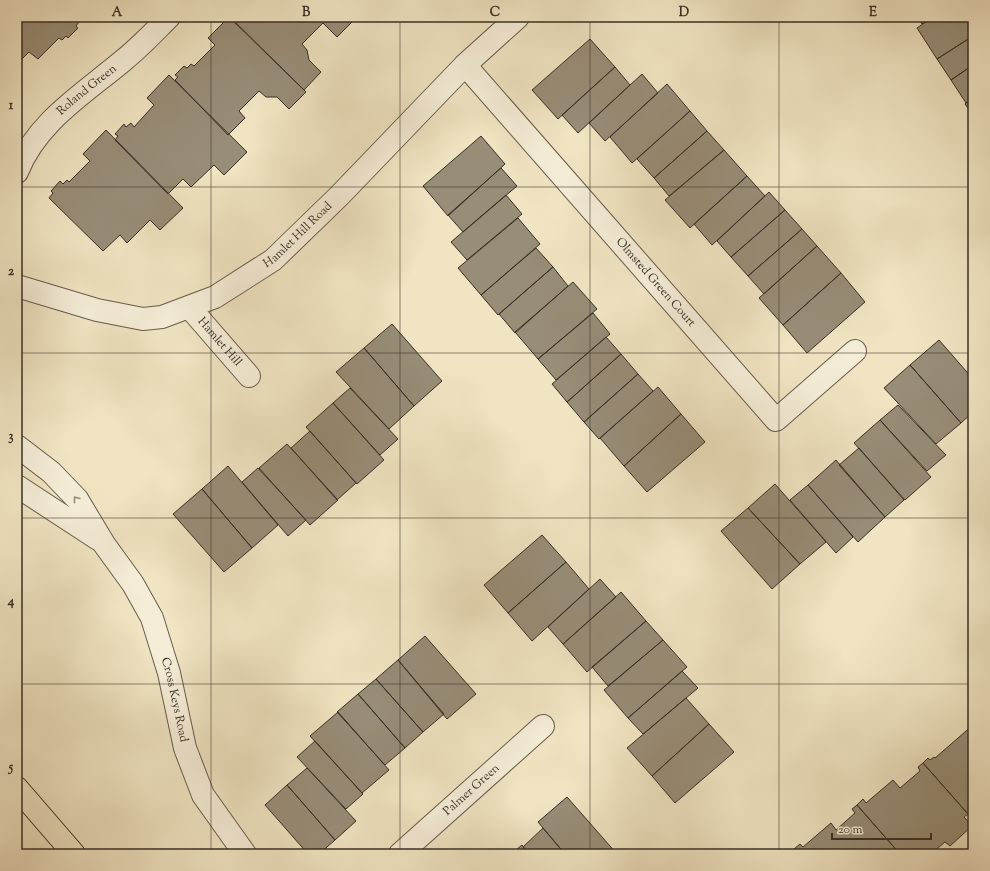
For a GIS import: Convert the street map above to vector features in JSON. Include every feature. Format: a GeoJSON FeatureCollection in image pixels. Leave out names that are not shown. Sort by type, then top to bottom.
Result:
{"type":"FeatureCollection","features":[{"type":"Feature","properties":{"kind":"main road"},"geometry":{"type":"LineString","coordinates":[[17,788],[74,854]]}},
{"type":"Feature","properties":{"kind":"street","name":"Roland Green"},"geometry":{"type":"LineString","coordinates":[[17,172],[24,154],[52,120],[73,99],[126,59],[169,17]]}},
{"type":"Feature","properties":{"kind":"street","name":"Hamlet Hill Road"},"geometry":{"type":"LineString","coordinates":[[17,286],[97,310],[143,319],[162,317],[190,308],[215,297],[273,260],[344,190],[465,66],[518,17]]}},
{"type":"Feature","properties":{"kind":"street","name":"Olmsted Green Court"},"geometry":{"type":"LineString","coordinates":[[465,66],[776,420],[855,351]]}},
{"type":"Feature","properties":{"kind":"street","name":"Hamlet Hill"},"geometry":{"type":"LineString","coordinates":[[190,308],[249,376]]}},
{"type":"Feature","properties":{"kind":"street","name":"Cross Keys Road"},"geometry":{"type":"LineString","coordinates":[[17,446],[51,472],[77,499],[104,544],[133,584],[152,618],[169,673],[185,748],[203,795],[246,854]]}},
{"type":"Feature","properties":{"kind":"street","name":"Cross Keys Road"},"geometry":{"type":"LineString","coordinates":[[17,486],[104,544]]}},
{"type":"Feature","properties":{"kind":"street","name":"Palmer Green"},"geometry":{"type":"LineString","coordinates":[[400,854],[543,726]]}},
{"type":"Feature","properties":{"kind":"building"},"geometry":{"type":"Polygon","coordinates":[[[17,17],[74,17],[79,22],[76,26],[78,28],[68,38],[66,36],[62,40],[59,38],[38,59],[29,52],[17,64],[17,17]]]}},
{"type":"Feature","properties":{"kind":"building"},"geometry":{"type":"Polygon","coordinates":[[[229,17],[306,92],[289,109],[277,97],[266,97],[259,91],[239,111],[245,118],[228,135],[175,80],[178,77],[175,75],[184,66],[187,68],[191,64],[194,66],[215,45],[208,38],[229,17]]]}},
{"type":"Feature","properties":{"kind":"building"},"geometry":{"type":"Polygon","coordinates":[[[230,17],[353,17],[355,19],[337,37],[323,23],[302,44],[307,50],[309,60],[321,72],[304,90],[230,17]]]}},
{"type":"Feature","properties":{"kind":"building"},"geometry":{"type":"Polygon","coordinates":[[[918,17],[933,17],[922,24],[918,17]]]}},
{"type":"Feature","properties":{"kind":"building"},"geometry":{"type":"Polygon","coordinates":[[[933,17],[973,17],[973,36],[937,59],[917,28],[933,17]]]}},
{"type":"Feature","properties":{"kind":"building"},"geometry":{"type":"Polygon","coordinates":[[[973,36],[973,65],[951,80],[937,59],[973,36]]]}},
{"type":"Feature","properties":{"kind":"building"},"geometry":{"type":"Polygon","coordinates":[[[590,39],[615,67],[558,119],[532,90],[590,39]]]}},
{"type":"Feature","properties":{"kind":"building"},"geometry":{"type":"Polygon","coordinates":[[[973,65],[973,98],[966,103],[951,80],[973,65]]]}},
{"type":"Feature","properties":{"kind":"building"},"geometry":{"type":"Polygon","coordinates":[[[615,67],[630,85],[578,133],[562,115],[615,67]]]}},
{"type":"Feature","properties":{"kind":"building"},"geometry":{"type":"Polygon","coordinates":[[[642,74],[658,93],[605,141],[589,123],[642,74]]]}},
{"type":"Feature","properties":{"kind":"building"},"geometry":{"type":"Polygon","coordinates":[[[169,75],[247,152],[224,175],[214,165],[191,187],[183,179],[168,194],[115,140],[118,136],[115,134],[124,124],[126,127],[131,123],[134,127],[154,105],[147,98],[169,75]]]}},
{"type":"Feature","properties":{"kind":"building"},"geometry":{"type":"Polygon","coordinates":[[[667,84],[690,111],[632,163],[610,137],[667,84]]]}},
{"type":"Feature","properties":{"kind":"building"},"geometry":{"type":"Polygon","coordinates":[[[973,98],[973,115],[965,104],[973,98]]]}},
{"type":"Feature","properties":{"kind":"building"},"geometry":{"type":"Polygon","coordinates":[[[690,111],[707,131],[654,178],[637,159],[690,111]]]}},
{"type":"Feature","properties":{"kind":"building"},"geometry":{"type":"Polygon","coordinates":[[[106,130],[183,208],[160,230],[150,220],[127,243],[120,235],[103,251],[49,198],[53,193],[51,191],[60,181],[63,184],[67,180],[69,182],[90,161],[83,154],[106,130]]]}},
{"type":"Feature","properties":{"kind":"building"},"geometry":{"type":"Polygon","coordinates":[[[707,131],[724,150],[669,196],[654,178],[707,131]]]}},
{"type":"Feature","properties":{"kind":"building"},"geometry":{"type":"Polygon","coordinates":[[[481,136],[505,164],[448,216],[423,186],[481,136]]]}},
{"type":"Feature","properties":{"kind":"building"},"geometry":{"type":"Polygon","coordinates":[[[724,150],[747,176],[690,228],[665,200],[724,150]]]}},
{"type":"Feature","properties":{"kind":"building"},"geometry":{"type":"Polygon","coordinates":[[[501,168],[517,186],[463,232],[448,215],[501,168]]]}},
{"type":"Feature","properties":{"kind":"building"},"geometry":{"type":"Polygon","coordinates":[[[747,176],[765,196],[712,245],[694,224],[747,176]]]}},
{"type":"Feature","properties":{"kind":"building"},"geometry":{"type":"Polygon","coordinates":[[[769,192],[785,210],[731,257],[717,241],[769,192]]]}},
{"type":"Feature","properties":{"kind":"building"},"geometry":{"type":"Polygon","coordinates":[[[506,195],[522,214],[467,260],[451,242],[506,195]]]}},
{"type":"Feature","properties":{"kind":"building"},"geometry":{"type":"Polygon","coordinates":[[[785,210],[802,229],[748,276],[731,257],[785,210]]]}},
{"type":"Feature","properties":{"kind":"building"},"geometry":{"type":"Polygon","coordinates":[[[518,218],[540,244],[481,295],[458,268],[518,218]]]}},
{"type":"Feature","properties":{"kind":"building"},"geometry":{"type":"Polygon","coordinates":[[[802,229],[817,246],[764,294],[748,276],[802,229]]]}},
{"type":"Feature","properties":{"kind":"building"},"geometry":{"type":"Polygon","coordinates":[[[817,246],[841,273],[783,325],[759,298],[817,246]]]}},
{"type":"Feature","properties":{"kind":"building"},"geometry":{"type":"Polygon","coordinates":[[[536,248],[553,267],[498,315],[481,295],[536,248]]]}},
{"type":"Feature","properties":{"kind":"building"},"geometry":{"type":"Polygon","coordinates":[[[553,267],[568,286],[515,333],[499,314],[553,267]]]}},
{"type":"Feature","properties":{"kind":"building"},"geometry":{"type":"Polygon","coordinates":[[[841,273],[865,302],[807,353],[783,325],[841,273]]]}},
{"type":"Feature","properties":{"kind":"building"},"geometry":{"type":"Polygon","coordinates":[[[573,282],[597,309],[538,359],[515,332],[573,282]]]}},
{"type":"Feature","properties":{"kind":"building"},"geometry":{"type":"Polygon","coordinates":[[[593,313],[610,334],[556,380],[538,359],[593,313]]]}},
{"type":"Feature","properties":{"kind":"building"},"geometry":{"type":"Polygon","coordinates":[[[392,324],[442,381],[414,406],[364,348],[392,324]]]}},
{"type":"Feature","properties":{"kind":"building"},"geometry":{"type":"Polygon","coordinates":[[[606,337],[621,354],[567,402],[552,384],[606,337]]]}},
{"type":"Feature","properties":{"kind":"building"},"geometry":{"type":"Polygon","coordinates":[[[939,340],[973,379],[973,412],[961,423],[910,365],[939,340]]]}},
{"type":"Feature","properties":{"kind":"building"},"geometry":{"type":"Polygon","coordinates":[[[364,348],[414,406],[389,429],[336,372],[364,348]]]}},
{"type":"Feature","properties":{"kind":"building"},"geometry":{"type":"Polygon","coordinates":[[[621,354],[638,374],[584,422],[567,402],[621,354]]]}},
{"type":"Feature","properties":{"kind":"building"},"geometry":{"type":"Polygon","coordinates":[[[910,365],[961,423],[936,444],[884,388],[910,365]]]}},
{"type":"Feature","properties":{"kind":"building"},"geometry":{"type":"Polygon","coordinates":[[[638,374],[653,391],[599,439],[584,422],[638,374]]]}},
{"type":"Feature","properties":{"kind":"building"},"geometry":{"type":"Polygon","coordinates":[[[658,387],[681,414],[624,466],[600,438],[658,387]]]}},
{"type":"Feature","properties":{"kind":"building"},"geometry":{"type":"Polygon","coordinates":[[[350,388],[398,439],[380,455],[333,403],[350,388]]]}},
{"type":"Feature","properties":{"kind":"building"},"geometry":{"type":"Polygon","coordinates":[[[333,403],[384,460],[357,484],[306,427],[333,403]]]}},
{"type":"Feature","properties":{"kind":"building"},"geometry":{"type":"Polygon","coordinates":[[[898,405],[946,455],[927,471],[880,420],[898,405]]]}},
{"type":"Feature","properties":{"kind":"building"},"geometry":{"type":"Polygon","coordinates":[[[681,414],[705,442],[647,492],[624,466],[681,414]]]}},
{"type":"Feature","properties":{"kind":"building"},"geometry":{"type":"Polygon","coordinates":[[[880,420],[931,477],[905,500],[854,443],[880,420]]]}},
{"type":"Feature","properties":{"kind":"building"},"geometry":{"type":"Polygon","coordinates":[[[310,431],[356,483],[337,500],[291,448],[310,431]]]}},
{"type":"Feature","properties":{"kind":"building"},"geometry":{"type":"Polygon","coordinates":[[[287,444],[338,500],[310,525],[259,468],[287,444]]]}},
{"type":"Feature","properties":{"kind":"building"},"geometry":{"type":"Polygon","coordinates":[[[859,448],[904,500],[885,517],[839,465],[859,448]]]}},
{"type":"Feature","properties":{"kind":"building"},"geometry":{"type":"Polygon","coordinates":[[[836,460],[885,517],[858,542],[808,485],[836,460]]]}},
{"type":"Feature","properties":{"kind":"building"},"geometry":{"type":"Polygon","coordinates":[[[228,466],[278,525],[252,548],[202,489],[228,466]]]}},
{"type":"Feature","properties":{"kind":"building"},"geometry":{"type":"Polygon","coordinates":[[[258,468],[306,520],[288,536],[242,482],[258,468]]]}},
{"type":"Feature","properties":{"kind":"building"},"geometry":{"type":"Polygon","coordinates":[[[775,484],[826,542],[800,564],[748,508],[775,484]]]}},
{"type":"Feature","properties":{"kind":"building"},"geometry":{"type":"Polygon","coordinates":[[[808,485],[853,537],[836,553],[790,500],[808,485]]]}},
{"type":"Feature","properties":{"kind":"building"},"geometry":{"type":"Polygon","coordinates":[[[202,489],[252,548],[224,572],[173,514],[202,489]]]}},
{"type":"Feature","properties":{"kind":"building"},"geometry":{"type":"Polygon","coordinates":[[[748,508],[800,564],[772,589],[721,531],[748,508]]]}},
{"type":"Feature","properties":{"kind":"building"},"geometry":{"type":"Polygon","coordinates":[[[542,535],[566,562],[508,613],[484,585],[542,535]]]}},
{"type":"Feature","properties":{"kind":"building"},"geometry":{"type":"Polygon","coordinates":[[[566,562],[589,589],[532,641],[508,613],[566,562]]]}},
{"type":"Feature","properties":{"kind":"building"},"geometry":{"type":"Polygon","coordinates":[[[600,579],[616,597],[563,644],[548,627],[600,579]]]}},
{"type":"Feature","properties":{"kind":"building"},"geometry":{"type":"Polygon","coordinates":[[[621,592],[646,621],[587,672],[563,644],[621,592]]]}},
{"type":"Feature","properties":{"kind":"building"},"geometry":{"type":"Polygon","coordinates":[[[646,621],[663,640],[608,686],[592,667],[646,621]]]}},
{"type":"Feature","properties":{"kind":"building"},"geometry":{"type":"Polygon","coordinates":[[[425,636],[476,694],[447,719],[398,660],[425,636]]]}},
{"type":"Feature","properties":{"kind":"building"},"geometry":{"type":"Polygon","coordinates":[[[663,640],[687,667],[628,718],[604,690],[663,640]]]}},
{"type":"Feature","properties":{"kind":"building"},"geometry":{"type":"Polygon","coordinates":[[[398,660],[444,714],[423,732],[376,679],[398,660]]]}},
{"type":"Feature","properties":{"kind":"building"},"geometry":{"type":"Polygon","coordinates":[[[682,671],[698,688],[643,734],[628,718],[682,671]]]}},
{"type":"Feature","properties":{"kind":"building"},"geometry":{"type":"Polygon","coordinates":[[[376,679],[423,732],[405,748],[358,694],[376,679]]]}},
{"type":"Feature","properties":{"kind":"building"},"geometry":{"type":"Polygon","coordinates":[[[358,694],[405,748],[385,765],[337,712],[358,694]]]}},
{"type":"Feature","properties":{"kind":"building"},"geometry":{"type":"Polygon","coordinates":[[[686,698],[709,724],[652,776],[627,748],[686,698]]]}},
{"type":"Feature","properties":{"kind":"building"},"geometry":{"type":"Polygon","coordinates":[[[338,712],[389,770],[362,793],[310,736],[338,712]]]}},
{"type":"Feature","properties":{"kind":"building"},"geometry":{"type":"Polygon","coordinates":[[[709,724],[734,752],[675,803],[652,776],[709,724]]]}},
{"type":"Feature","properties":{"kind":"building"},"geometry":{"type":"Polygon","coordinates":[[[973,725],[973,812],[972,811],[968,814],[923,763],[928,758],[930,760],[934,757],[935,758],[973,725]]]}},
{"type":"Feature","properties":{"kind":"building"},"geometry":{"type":"Polygon","coordinates":[[[315,741],[363,794],[346,809],[297,757],[315,741]]]}},
{"type":"Feature","properties":{"kind":"building"},"geometry":{"type":"Polygon","coordinates":[[[923,763],[968,814],[964,817],[972,826],[950,846],[945,842],[931,854],[900,854],[857,805],[863,799],[866,803],[893,780],[900,788],[920,771],[918,767],[923,763]]]}},
{"type":"Feature","properties":{"kind":"building"},"geometry":{"type":"Polygon","coordinates":[[[307,768],[356,821],[335,840],[287,785],[307,768]]]}},
{"type":"Feature","properties":{"kind":"building"},"geometry":{"type":"Polygon","coordinates":[[[287,785],[335,840],[319,854],[308,854],[265,805],[287,785]]]}},
{"type":"Feature","properties":{"kind":"building"},"geometry":{"type":"Polygon","coordinates":[[[567,797],[617,854],[565,854],[538,822],[567,797]]]}},
{"type":"Feature","properties":{"kind":"building"},"geometry":{"type":"Polygon","coordinates":[[[857,805],[900,854],[798,854],[794,849],[800,844],[803,847],[831,823],[836,830],[855,813],[852,809],[857,805]]]}},
{"type":"Feature","properties":{"kind":"building"},"geometry":{"type":"Polygon","coordinates":[[[543,828],[565,854],[529,854],[523,847],[543,828]]]}},
{"type":"Feature","properties":{"kind":"building"},"geometry":{"type":"Polygon","coordinates":[[[522,845],[529,854],[511,854],[522,845]]]}},
{"type":"Feature","properties":{"kind":"building"},"geometry":{"type":"Polygon","coordinates":[[[794,849],[798,854],[788,854],[794,849]]]}}]}
